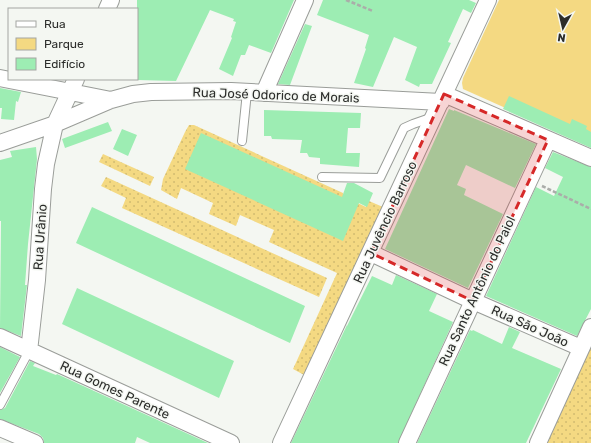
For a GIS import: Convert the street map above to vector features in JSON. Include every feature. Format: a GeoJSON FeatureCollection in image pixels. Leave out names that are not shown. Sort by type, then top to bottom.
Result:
{"type":"FeatureCollection","features":[{"type":"Feature","properties":{"kind":"street"},"geometry":{"type":"LineString","coordinates":[[264,93],[306,0]]}},
{"type":"Feature","properties":{"kind":"street","name":"Rua Juvêncio Barroso"},"geometry":{"type":"LineString","coordinates":[[281,443],[488,0]]}},
{"type":"Feature","properties":{"kind":"street"},"geometry":{"type":"LineString","coordinates":[[21,80],[73,85],[111,100]]}},
{"type":"Feature","properties":{"kind":"street","name":"Rua Urânio"},"geometry":{"type":"LineString","coordinates":[[29,350],[37,280],[42,189],[49,144],[55,124],[73,85]]}},
{"type":"Feature","properties":{"kind":"street","name":"Rua José Odorico de Morais"},"geometry":{"type":"LineString","coordinates":[[0,143],[55,124],[111,100],[133,94],[151,92],[231,91],[443,98],[591,158]]}},
{"type":"Feature","properties":{"kind":"street","name":"Rua Santo Antônio do Paiol"},"geometry":{"type":"LineString","coordinates":[[407,443],[548,140]]}},
{"type":"Feature","properties":{"kind":"street","name":"Rua São João"},"geometry":{"type":"LineString","coordinates":[[371,253],[473,301],[580,348]]}},
{"type":"Feature","properties":{"kind":"street"},"geometry":{"type":"LineString","coordinates":[[538,443],[580,348],[591,327]]}},
{"type":"Feature","properties":{"kind":"street","name":"Rua Gomes Parente"},"geometry":{"type":"LineString","coordinates":[[0,337],[231,443]]}},
{"type":"Feature","properties":{"kind":"street"},"geometry":{"type":"LineString","coordinates":[[0,428],[35,443]]}},
{"type":"Feature","properties":{"kind":"lane"},"geometry":{"type":"LineString","coordinates":[[242,141],[247,92]]}},
{"type":"Feature","properties":{"kind":"lane"},"geometry":{"type":"LineString","coordinates":[[322,177],[380,178],[404,128],[434,117]]}},
{"type":"Feature","properties":{"kind":"lane"},"geometry":{"type":"LineString","coordinates":[[0,405],[29,350]]}},
{"type":"Feature","properties":{"kind":"path"},"geometry":{"type":"LineString","coordinates":[[346,0],[373,11]]}},
{"type":"Feature","properties":{"kind":"path"},"geometry":{"type":"LineString","coordinates":[[529,180],[591,209]]}},
{"type":"Feature","properties":{"kind":"highlighted area"},"geometry":{"type":"Polygon","coordinates":[[[444,94],[548,140],[473,301],[371,253],[444,94]]]}},
{"type":"Feature","properties":{"kind":"green space"},"geometry":{"type":"Polygon","coordinates":[[[499,0],[591,0],[591,146],[463,89],[463,78],[499,0]]]}},
{"type":"Feature","properties":{"kind":"green space"},"geometry":{"type":"Polygon","coordinates":[[[189,125],[194,125],[343,193],[343,196],[366,207],[369,201],[383,207],[306,376],[293,369],[337,273],[269,242],[274,230],[240,215],[236,226],[209,214],[213,203],[181,188],[177,199],[161,190],[163,179],[189,125]]]}},
{"type":"Feature","properties":{"kind":"green space"},"geometry":{"type":"Polygon","coordinates":[[[103,154],[154,177],[150,186],[99,162],[103,154]]]}},
{"type":"Feature","properties":{"kind":"green space"},"geometry":{"type":"Polygon","coordinates":[[[106,177],[327,278],[319,297],[122,208],[126,198],[101,186],[106,177]]]}},
{"type":"Feature","properties":{"kind":"green space"},"geometry":{"type":"Polygon","coordinates":[[[591,345],[591,443],[544,443],[591,345]]]}},
{"type":"Feature","properties":{"kind":"building"},"geometry":{"type":"Polygon","coordinates":[[[137,0],[294,0],[271,53],[249,45],[245,55],[241,55],[233,76],[219,69],[232,38],[231,37],[236,22],[233,21],[234,19],[210,10],[176,81],[137,80],[137,0]]]}},
{"type":"Feature","properties":{"kind":"building"},"geometry":{"type":"Polygon","coordinates":[[[323,0],[469,0],[476,3],[471,13],[463,9],[448,42],[451,43],[432,84],[420,84],[419,87],[405,80],[417,47],[394,37],[373,87],[354,83],[366,49],[369,35],[317,15],[323,0]]]}},
{"type":"Feature","properties":{"kind":"building"},"geometry":{"type":"Polygon","coordinates":[[[305,24],[312,26],[290,85],[278,84],[305,24]]]}},
{"type":"Feature","properties":{"kind":"building"},"geometry":{"type":"Polygon","coordinates":[[[0,88],[21,92],[18,102],[16,101],[14,120],[1,119],[2,108],[0,108],[0,88]]]}},
{"type":"Feature","properties":{"kind":"building"},"geometry":{"type":"Polygon","coordinates":[[[509,96],[570,124],[572,119],[587,126],[586,129],[591,132],[591,148],[503,109],[509,96]]]}},
{"type":"Feature","properties":{"kind":"building"},"geometry":{"type":"Polygon","coordinates":[[[449,109],[536,144],[515,188],[466,165],[457,185],[466,189],[464,195],[503,214],[468,288],[385,249],[449,109]]]}},
{"type":"Feature","properties":{"kind":"building"},"geometry":{"type":"Polygon","coordinates":[[[264,110],[361,113],[360,128],[348,128],[346,153],[360,153],[359,167],[320,164],[320,158],[309,157],[307,153],[300,153],[302,140],[272,139],[271,136],[264,136],[264,110]]]}},
{"type":"Feature","properties":{"kind":"building"},"geometry":{"type":"Polygon","coordinates":[[[108,122],[112,131],[65,148],[62,139],[108,122]]]}},
{"type":"Feature","properties":{"kind":"building"},"geometry":{"type":"Polygon","coordinates":[[[122,129],[137,135],[128,156],[113,149],[122,129]]]}},
{"type":"Feature","properties":{"kind":"building"},"geometry":{"type":"Polygon","coordinates":[[[201,133],[342,197],[347,183],[354,183],[373,193],[367,207],[359,203],[343,241],[185,169],[201,133]]]}},
{"type":"Feature","properties":{"kind":"building"},"geometry":{"type":"Polygon","coordinates":[[[36,147],[37,159],[25,285],[27,285],[21,336],[0,328],[0,160],[12,157],[10,151],[36,147]]]}},
{"type":"Feature","properties":{"kind":"building"},"geometry":{"type":"Polygon","coordinates":[[[553,152],[591,167],[591,309],[577,336],[486,296],[536,187],[554,196],[563,177],[545,168],[553,152]]]}},
{"type":"Feature","properties":{"kind":"building"},"geometry":{"type":"Polygon","coordinates":[[[92,207],[305,306],[290,343],[76,243],[92,207]]]}},
{"type":"Feature","properties":{"kind":"building"},"geometry":{"type":"Polygon","coordinates":[[[396,275],[437,294],[429,311],[453,322],[398,443],[291,443],[347,325],[372,276],[392,285],[396,275]]]}},
{"type":"Feature","properties":{"kind":"building"},"geometry":{"type":"Polygon","coordinates":[[[77,288],[234,361],[219,398],[62,324],[77,288]]]}},
{"type":"Feature","properties":{"kind":"building"},"geometry":{"type":"Polygon","coordinates":[[[509,327],[520,332],[512,348],[561,369],[526,443],[417,443],[470,330],[473,330],[502,344],[509,327]]]}},
{"type":"Feature","properties":{"kind":"building"},"geometry":{"type":"Polygon","coordinates":[[[0,347],[20,357],[0,393],[0,347]]]}},
{"type":"Feature","properties":{"kind":"building"},"geometry":{"type":"Polygon","coordinates":[[[30,361],[35,363],[33,366],[56,375],[57,374],[208,443],[150,443],[137,437],[135,443],[44,443],[43,438],[39,434],[0,419],[0,410],[5,408],[30,361]]]}}]}
